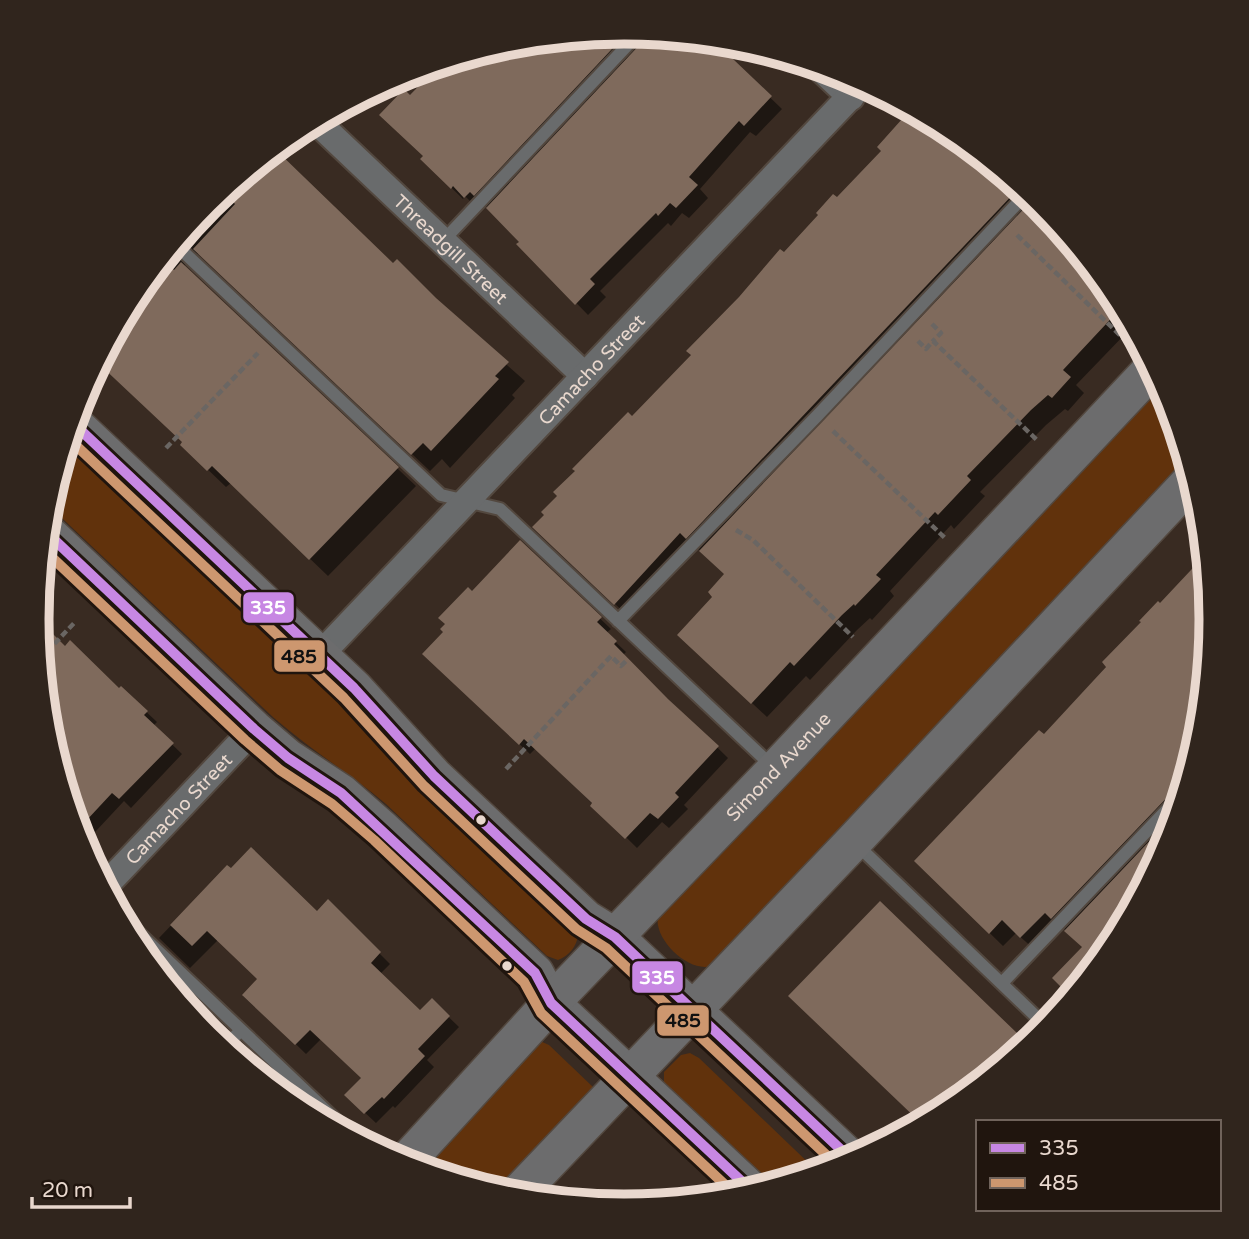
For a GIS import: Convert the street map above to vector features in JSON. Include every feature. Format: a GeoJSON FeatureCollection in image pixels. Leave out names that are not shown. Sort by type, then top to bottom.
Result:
{"type":"FeatureCollection","features":[{"type":"Feature","properties":{"kind":"street","name":"Camacho Street"},"geometry":{"type":"LineString","coordinates":[[320,655],[855,92]]}},
{"type":"Feature","properties":{"kind":"street","name":"Threadgill Street"},"geometry":{"type":"LineString","coordinates":[[324,129],[585,376]]}},
{"type":"Feature","properties":{"kind":"street","name":"Simond Avenue"},"geometry":{"type":"LineString","coordinates":[[413,1154],[551,1003],[776,769],[1139,362]]}},
{"type":"Feature","properties":{"kind":"street"},"geometry":{"type":"LineString","coordinates":[[81,430],[354,688],[434,776],[586,919],[615,937],[843,1152]]}},
{"type":"Feature","properties":{"kind":"street"},"geometry":{"type":"LineString","coordinates":[[525,1186],[1185,488]]}},
{"type":"Feature","properties":{"kind":"street"},"geometry":{"type":"LineString","coordinates":[[55,540],[254,729],[288,758],[341,793],[383,830],[535,973],[551,1003],[743,1183]]}},
{"type":"Feature","properties":{"kind":"street","name":"Camacho Street"},"geometry":{"type":"LineString","coordinates":[[111,879],[254,729]]}},
{"type":"Feature","properties":{"kind":"lane"},"geometry":{"type":"LineString","coordinates":[[443,241],[629,44]]}},
{"type":"Feature","properties":{"kind":"lane"},"geometry":{"type":"LineString","coordinates":[[618,621],[817,416],[1020,201]]}},
{"type":"Feature","properties":{"kind":"lane"},"geometry":{"type":"LineString","coordinates":[[183,251],[441,495],[500,509],[776,769]]}},
{"type":"Feature","properties":{"kind":"lane"},"geometry":{"type":"LineString","coordinates":[[1002,983],[1169,808]]}},
{"type":"Feature","properties":{"kind":"lane"},"geometry":{"type":"LineString","coordinates":[[853,842],[1039,1019]]}},
{"type":"Feature","properties":{"kind":"lane"},"geometry":{"type":"LineString","coordinates":[[149,943],[326,1111]]}},
{"type":"Feature","properties":{"kind":"lane"},"geometry":{"type":"LineString","coordinates":[[232,1040],[240,1031]]}},
{"type":"Feature","properties":{"kind":"path"},"geometry":{"type":"LineString","coordinates":[[1002,220],[1131,346]]}},
{"type":"Feature","properties":{"kind":"path"},"geometry":{"type":"LineString","coordinates":[[902,326],[926,349],[933,341],[1042,444]]}},
{"type":"Feature","properties":{"kind":"path"},"geometry":{"type":"LineString","coordinates":[[166,447],[273,337]]}},
{"type":"Feature","properties":{"kind":"path"},"geometry":{"type":"LineString","coordinates":[[817,416],[949,542]]}},
{"type":"Feature","properties":{"kind":"path"},"geometry":{"type":"LineString","coordinates":[[720,517],[733,529],[753,540],[856,640]]}},
{"type":"Feature","properties":{"kind":"path"},"geometry":{"type":"LineString","coordinates":[[50,649],[76,621]]}},
{"type":"Feature","properties":{"kind":"path"},"geometry":{"type":"LineString","coordinates":[[506,769],[611,656],[621,666],[643,644]]}},
{"type":"Feature","properties":{"kind":"shaded area"},"geometry":{"type":"Polygon","coordinates":[[[1152,390],[1181,472],[711,966],[693,964],[674,952],[661,934],[658,916],[1152,390]]]}},
{"type":"Feature","properties":{"kind":"shaded area"},"geometry":{"type":"Polygon","coordinates":[[[74,451],[376,736],[578,935],[574,947],[558,960],[547,956],[386,804],[274,718],[59,515],[74,451]]]}},
{"type":"Feature","properties":{"kind":"shaded area"},"geometry":{"type":"Polygon","coordinates":[[[540,1041],[549,1045],[593,1087],[593,1093],[509,1183],[475,1176],[426,1160],[540,1041]]]}},
{"type":"Feature","properties":{"kind":"shaded area"},"geometry":{"type":"Polygon","coordinates":[[[690,1053],[699,1058],[810,1165],[761,1179],[664,1084],[664,1072],[681,1055],[690,1053]]]}},
{"type":"Feature","properties":{"kind":"building"},"geometry":{"type":"Polygon","coordinates":[[[617,44],[474,196],[470,192],[464,198],[420,159],[423,156],[379,115],[404,89],[410,95],[425,80],[475,63],[511,55],[515,59],[520,54],[549,49],[617,44]]]}},
{"type":"Feature","properties":{"kind":"building"},"geometry":{"type":"Polygon","coordinates":[[[640,44],[727,53],[772,96],[744,126],[739,121],[689,177],[698,185],[676,208],[670,203],[658,216],[656,213],[590,279],[595,284],[575,305],[516,244],[519,242],[486,208],[640,44]]]}},
{"type":"Feature","properties":{"kind":"building"},"geometry":{"type":"Polygon","coordinates":[[[904,117],[975,163],[1013,195],[686,539],[680,533],[614,605],[532,527],[544,515],[541,512],[557,496],[553,492],[575,471],[572,469],[628,412],[632,416],[691,355],[686,351],[739,297],[780,249],[784,252],[833,194],[837,197],[881,151],[877,147],[904,117]]]}},
{"type":"Feature","properties":{"kind":"building"},"geometry":{"type":"Polygon","coordinates":[[[283,157],[393,263],[397,259],[436,298],[509,362],[495,376],[499,379],[431,451],[423,443],[411,455],[193,249],[235,204],[231,200],[283,157]]]}},
{"type":"Feature","properties":{"kind":"building"},"geometry":{"type":"Polygon","coordinates":[[[1026,207],[1081,269],[1113,316],[1063,370],[1071,377],[1052,398],[1048,395],[1031,410],[967,476],[971,480],[938,515],[935,512],[876,575],[881,579],[855,606],[854,604],[842,615],[794,666],[790,662],[751,704],[677,635],[712,597],[708,592],[724,574],[699,551],[1026,207]]]}},
{"type":"Feature","properties":{"kind":"building"},"geometry":{"type":"Polygon","coordinates":[[[181,262],[399,467],[309,560],[212,466],[207,471],[180,445],[182,442],[106,370],[146,300],[170,266],[174,270],[181,262]]]}},
{"type":"Feature","properties":{"kind":"building"},"geometry":{"type":"Polygon","coordinates":[[[520,540],[602,617],[597,622],[617,641],[614,644],[719,746],[675,793],[679,797],[658,819],[650,813],[625,839],[590,806],[592,803],[524,739],[519,745],[422,654],[443,632],[440,629],[445,624],[438,618],[468,587],[472,591],[520,540]]]}},
{"type":"Feature","properties":{"kind":"building"},"geometry":{"type":"Polygon","coordinates":[[[1197,564],[1199,657],[1189,732],[1175,789],[1051,919],[1045,913],[1020,938],[1002,920],[989,934],[914,861],[1039,730],[1044,734],[1106,667],[1102,662],[1158,601],[1160,603],[1197,564]]]}},
{"type":"Feature","properties":{"kind":"building"},"geometry":{"type":"Polygon","coordinates":[[[49,630],[65,646],[70,640],[119,688],[121,686],[148,711],[144,715],[174,743],[119,799],[112,793],[86,821],[68,769],[60,732],[49,630]]]}},
{"type":"Feature","properties":{"kind":"building"},"geometry":{"type":"Polygon","coordinates":[[[1160,830],[1123,907],[1103,939],[1064,990],[1052,978],[1082,947],[1064,931],[1160,830]]]}},
{"type":"Feature","properties":{"kind":"building"},"geometry":{"type":"Polygon","coordinates":[[[251,847],[317,911],[328,899],[381,952],[371,963],[420,1010],[432,998],[450,1016],[418,1049],[425,1056],[384,1099],[382,1097],[364,1114],[344,1095],[361,1078],[310,1030],[295,1045],[242,995],[257,979],[207,931],[192,946],[170,925],[227,865],[231,868],[251,847]]]}},
{"type":"Feature","properties":{"kind":"building"},"geometry":{"type":"Polygon","coordinates":[[[880,901],[1020,1036],[975,1076],[914,1117],[788,996],[880,901]]]}},
{"type":"Feature","properties":{"kind":"transit line","name":"335"},"geometry":{"type":"LineString","coordinates":[[81,430],[354,688],[434,776],[586,919],[615,937],[843,1152]]}},
{"type":"Feature","properties":{"kind":"transit line","name":"485"},"geometry":{"type":"LineString","coordinates":[[76,445],[344,698],[424,786],[576,929],[606,948],[829,1157]]}},
{"type":"Feature","properties":{"kind":"transit line","name":"335"},"geometry":{"type":"LineString","coordinates":[[55,540],[254,729],[288,758],[341,793],[535,973],[551,1003],[743,1183]]}},
{"type":"Feature","properties":{"kind":"transit line","name":"485"},"geometry":{"type":"LineString","coordinates":[[53,558],[245,740],[280,770],[332,804],[374,840],[524,982],[541,1013],[726,1186]]}}]}
